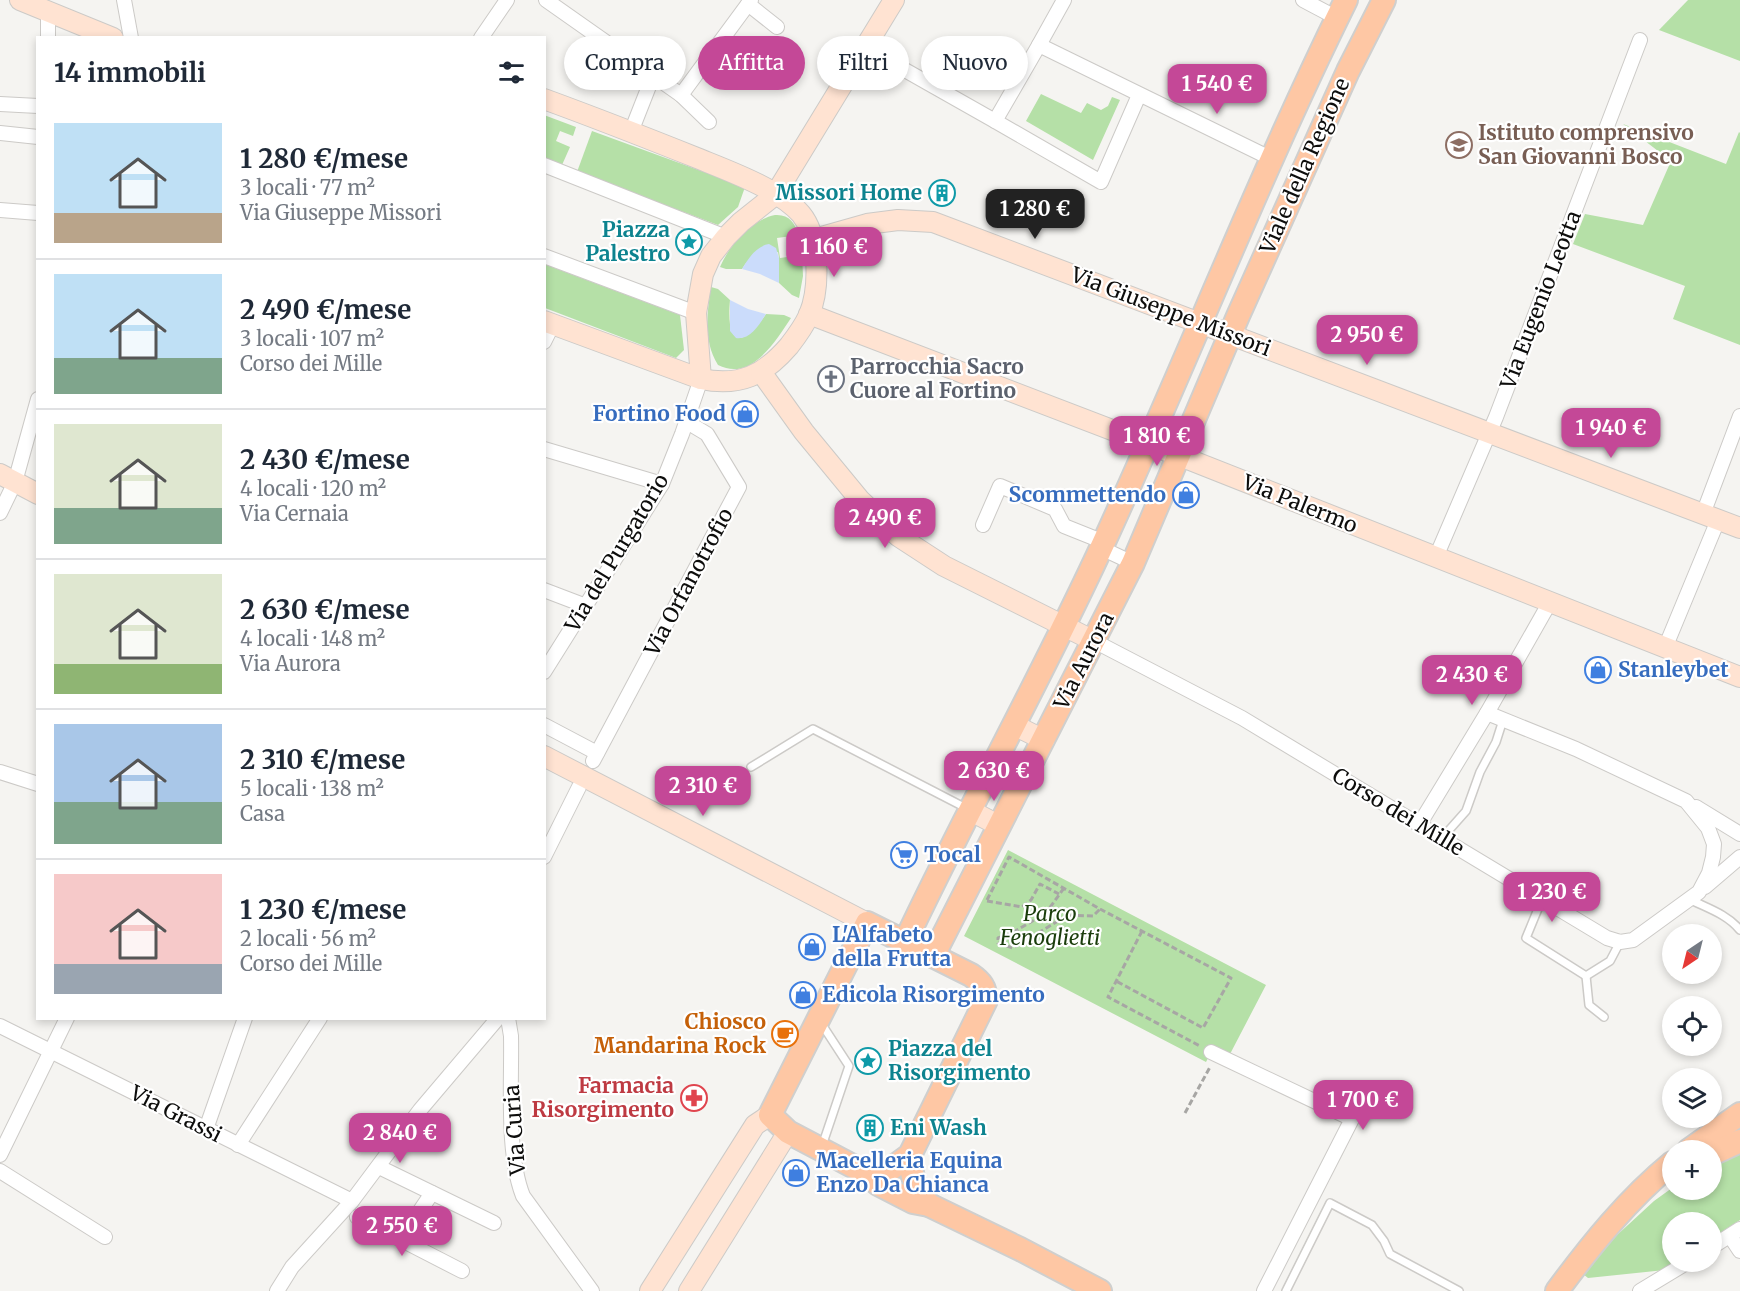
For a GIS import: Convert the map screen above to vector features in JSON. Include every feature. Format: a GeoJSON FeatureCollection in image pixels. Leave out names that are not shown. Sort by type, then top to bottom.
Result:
{"type":"FeatureCollection","features":[{"type":"Feature","properties":{"kind":"main road"},"geometry":{"type":"LineString","coordinates":[[20,0],[108,36]]}},
{"type":"Feature","properties":{"kind":"main road"},"geometry":{"type":"LineString","coordinates":[[873,36],[894,0]]}},
{"type":"Feature","properties":{"kind":"main road","name":"Viale della Regione"},"geometry":{"type":"LineString","coordinates":[[1180,456],[1230,334],[1348,71],[1384,0]]}},
{"type":"Feature","properties":{"kind":"main road","name":"Via Aurora"},"geometry":{"type":"LineString","coordinates":[[905,942],[1103,545],[1272,159],[1342,9]]}},
{"type":"Feature","properties":{"kind":"main road"},"geometry":{"type":"LineString","coordinates":[[698,387],[696,314],[702,274],[711,256],[726,237],[775,195],[840,90]]}},
{"type":"Feature","properties":{"kind":"main road"},"geometry":{"type":"LineString","coordinates":[[546,100],[634,125],[748,179],[802,215],[823,236],[815,283],[817,317],[761,372],[743,380],[698,387],[547,331]]}},
{"type":"Feature","properties":{"kind":"main road","name":"Via Giuseppe Missori"},"geometry":{"type":"LineString","coordinates":[[823,236],[867,224],[898,220],[933,222],[1740,528]]}},
{"type":"Feature","properties":{"kind":"main road","name":"Via Palermo"},"geometry":{"type":"LineString","coordinates":[[817,317],[1180,456],[1740,677]]}},
{"type":"Feature","properties":{"kind":"main road"},"geometry":{"type":"LineString","coordinates":[[761,372],[804,432],[860,500],[898,536],[944,566],[1094,641]]}},
{"type":"Feature","properties":{"kind":"main road","name":"Via Aurora"},"geometry":{"type":"LineString","coordinates":[[933,956],[1094,641],[1133,562],[1180,456]]}},
{"type":"Feature","properties":{"kind":"main road"},"geometry":{"type":"LineString","coordinates":[[8,478],[36,493]]}},
{"type":"Feature","properties":{"kind":"main road"},"geometry":{"type":"LineString","coordinates":[[1014,725],[1044,740]]}},
{"type":"Feature","properties":{"kind":"main road"},"geometry":{"type":"LineString","coordinates":[[546,757],[980,981],[985,988],[986,999],[910,1155],[888,1171],[864,1172]]}},
{"type":"Feature","properties":{"kind":"main road"},"geometry":{"type":"LineString","coordinates":[[971,811],[1000,826]]}},
{"type":"Feature","properties":{"kind":"main road"},"geometry":{"type":"LineString","coordinates":[[650,1291],[755,1125],[770,1115],[867,923]]}},
{"type":"Feature","properties":{"kind":"main road"},"geometry":{"type":"LineString","coordinates":[[1703,1140],[1740,1114]]}},
{"type":"Feature","properties":{"kind":"main road"},"geometry":{"type":"LineString","coordinates":[[770,1115],[788,1132],[864,1172],[878,1184],[913,1202],[929,1205],[1100,1291]]}},
{"type":"Feature","properties":{"kind":"main road"},"geometry":{"type":"LineString","coordinates":[[689,1291],[788,1132]]}},
{"type":"Feature","properties":{"kind":"main road"},"geometry":{"type":"LineString","coordinates":[[1722,1149],[1740,1141]]}},
{"type":"Feature","properties":{"kind":"main road"},"geometry":{"type":"LineString","coordinates":[[910,1155],[911,1176],[915,1186],[929,1205]]}},
{"type":"Feature","properties":{"kind":"main road"},"geometry":{"type":"LineString","coordinates":[[1557,1291],[1611,1224],[1662,1172]]}},
{"type":"Feature","properties":{"kind":"main road"},"geometry":{"type":"LineString","coordinates":[[1611,1224],[1662,1186]]}},
{"type":"Feature","properties":{"kind":"street"},"geometry":{"type":"LineString","coordinates":[[124,0],[131,36]]}},
{"type":"Feature","properties":{"kind":"street"},"geometry":{"type":"LineString","coordinates":[[482,36],[507,0]]}},
{"type":"Feature","properties":{"kind":"street"},"geometry":{"type":"LineString","coordinates":[[546,0],[597,36]]}},
{"type":"Feature","properties":{"kind":"street"},"geometry":{"type":"LineString","coordinates":[[990,118],[1039,45],[1064,0]]}},
{"type":"Feature","properties":{"kind":"street"},"geometry":{"type":"LineString","coordinates":[[1303,0],[1342,9]]}},
{"type":"Feature","properties":{"kind":"street"},"geometry":{"type":"LineString","coordinates":[[681,95],[749,2],[777,27]]}},
{"type":"Feature","properties":{"kind":"street"},"geometry":{"type":"LineString","coordinates":[[48,11],[48,36]]}},
{"type":"Feature","properties":{"kind":"street","name":"Via Eugenio Leotta"},"geometry":{"type":"LineString","coordinates":[[1436,557],[1490,433],[1640,40]]}},
{"type":"Feature","properties":{"kind":"street"},"geometry":{"type":"LineString","coordinates":[[1039,45],[1272,159]]}},
{"type":"Feature","properties":{"kind":"street"},"geometry":{"type":"LineString","coordinates":[[909,72],[1101,182],[1144,97]]}},
{"type":"Feature","properties":{"kind":"street"},"geometry":{"type":"LineString","coordinates":[[634,125],[648,90]]}},
{"type":"Feature","properties":{"kind":"street"},"geometry":{"type":"LineString","coordinates":[[674,90],[709,122]]}},
{"type":"Feature","properties":{"kind":"street"},"geometry":{"type":"LineString","coordinates":[[0,104],[36,106]]}},
{"type":"Feature","properties":{"kind":"street"},"geometry":{"type":"LineString","coordinates":[[0,133],[36,137]]}},
{"type":"Feature","properties":{"kind":"street"},"geometry":{"type":"LineString","coordinates":[[546,166],[726,237]]}},
{"type":"Feature","properties":{"kind":"street"},"geometry":{"type":"LineString","coordinates":[[0,210],[36,213]]}},
{"type":"Feature","properties":{"kind":"street"},"geometry":{"type":"LineString","coordinates":[[546,257],[696,314]]}},
{"type":"Feature","properties":{"kind":"street","name":"Via del Purgatorio"},"geometry":{"type":"LineString","coordinates":[[546,669],[662,484],[687,422],[698,387]]}},
{"type":"Feature","properties":{"kind":"street"},"geometry":{"type":"LineString","coordinates":[[0,513],[8,478],[36,404]]}},
{"type":"Feature","properties":{"kind":"street"},"geometry":{"type":"LineString","coordinates":[[1665,648],[1710,517],[1740,416]]}},
{"type":"Feature","properties":{"kind":"street","name":"Via Orfanotrofio"},"geometry":{"type":"LineString","coordinates":[[546,726],[595,757],[739,487],[707,434],[687,422]]}},
{"type":"Feature","properties":{"kind":"street"},"geometry":{"type":"LineString","coordinates":[[546,450],[662,484]]}},
{"type":"Feature","properties":{"kind":"street"},"geometry":{"type":"LineString","coordinates":[[983,525],[1000,486],[1055,509],[1064,526],[1133,562]]}},
{"type":"Feature","properties":{"kind":"street"},"geometry":{"type":"LineString","coordinates":[[546,591],[586,606]]}},
{"type":"Feature","properties":{"kind":"street"},"geometry":{"type":"LineString","coordinates":[[1419,825],[1550,602]]}},
{"type":"Feature","properties":{"kind":"street","name":"Corso dei Mille"},"geometry":{"type":"LineString","coordinates":[[1094,641],[1242,718],[1607,938],[1620,942]]}},
{"type":"Feature","properties":{"kind":"street"},"geometry":{"type":"LineString","coordinates":[[1486,713],[1576,749],[1686,801],[1740,834]]}},
{"type":"Feature","properties":{"kind":"street"},"geometry":{"type":"LineString","coordinates":[[0,772],[36,783]]}},
{"type":"Feature","properties":{"kind":"street"},"geometry":{"type":"LineString","coordinates":[[546,853],[579,787]]}},
{"type":"Feature","properties":{"kind":"street"},"geometry":{"type":"LineString","coordinates":[[1686,801],[1708,828],[1714,844],[1709,873],[1694,896]]}},
{"type":"Feature","properties":{"kind":"street"},"geometry":{"type":"LineString","coordinates":[[1620,942],[1633,940],[1694,896],[1740,857]]}},
{"type":"Feature","properties":{"kind":"street"},"geometry":{"type":"LineString","coordinates":[[0,1155],[66,1020]]}},
{"type":"Feature","properties":{"kind":"street"},"geometry":{"type":"LineString","coordinates":[[206,1129],[244,1020]]}},
{"type":"Feature","properties":{"kind":"street"},"geometry":{"type":"LineString","coordinates":[[238,1145],[319,1020]]}},
{"type":"Feature","properties":{"kind":"street"},"geometry":{"type":"LineString","coordinates":[[277,1291],[292,1267],[352,1201],[420,1110],[496,1020]]}},
{"type":"Feature","properties":{"kind":"street","name":"Via Curia"},"geometry":{"type":"LineString","coordinates":[[508,1020],[511,1036],[513,1152],[519,1184],[523,1196],[592,1291]]}},
{"type":"Feature","properties":{"kind":"street","name":"Via Grassi"},"geometry":{"type":"LineString","coordinates":[[0,1026],[352,1201]]}},
{"type":"Feature","properties":{"kind":"street"},"geometry":{"type":"LineString","coordinates":[[1214,1053],[1352,1119],[1264,1291]]}},
{"type":"Feature","properties":{"kind":"street"},"geometry":{"type":"LineString","coordinates":[[379,1167],[494,1223]]}},
{"type":"Feature","properties":{"kind":"street"},"geometry":{"type":"LineString","coordinates":[[0,1171],[105,1237]]}},
{"type":"Feature","properties":{"kind":"street"},"geometry":{"type":"LineString","coordinates":[[401,1239],[432,1193]]}},
{"type":"Feature","properties":{"kind":"street"},"geometry":{"type":"LineString","coordinates":[[357,1217],[462,1271]]}},
{"type":"Feature","properties":{"kind":"street"},"geometry":{"type":"LineString","coordinates":[[1722,1240],[1735,1232],[1740,1251]]}},
{"type":"Feature","properties":{"kind":"street"},"geometry":{"type":"LineString","coordinates":[[1640,1291],[1671,1272]]}},
{"type":"Feature","properties":{"kind":"lane"},"geometry":{"type":"LineString","coordinates":[[1442,838],[1466,811],[1480,772],[1496,742],[1503,720]]}},
{"type":"Feature","properties":{"kind":"lane"},"geometry":{"type":"LineString","coordinates":[[752,767],[813,729],[971,811]]}},
{"type":"Feature","properties":{"kind":"lane"},"geometry":{"type":"LineString","coordinates":[[1694,896],[1734,922],[1740,930]]}},
{"type":"Feature","properties":{"kind":"lane"},"geometry":{"type":"LineString","coordinates":[[1542,899],[1526,939],[1586,976]]}},
{"type":"Feature","properties":{"kind":"lane"},"geometry":{"type":"LineString","coordinates":[[1586,976],[1610,961],[1620,942]]}},
{"type":"Feature","properties":{"kind":"lane"},"geometry":{"type":"LineString","coordinates":[[1586,976],[1589,1005],[1604,1017]]}},
{"type":"Feature","properties":{"kind":"lane"},"geometry":{"type":"LineString","coordinates":[[818,1019],[849,1066],[821,1149]]}},
{"type":"Feature","properties":{"kind":"lane"},"geometry":{"type":"LineString","coordinates":[[1286,1291],[1330,1203],[1372,1225],[1390,1254],[1460,1291]]}},
{"type":"Feature","properties":{"kind":"path"},"geometry":{"type":"LineString","coordinates":[[1059,894],[1040,884],[1031,900],[1022,907],[985,900],[1009,857],[1231,978],[1203,1028],[1116,981]]}},
{"type":"Feature","properties":{"kind":"path"},"geometry":{"type":"LineString","coordinates":[[1064,888],[1046,913],[1012,933],[998,938],[998,943],[1013,948],[1068,915],[1093,916],[1101,909]]}},
{"type":"Feature","properties":{"kind":"path"},"geometry":{"type":"LineString","coordinates":[[1142,931],[1108,997],[1214,1053],[1185,1113]]}},
{"type":"Feature","properties":{"kind":"green space"},"geometry":{"type":"Polygon","coordinates":[[[1688,0],[1740,0],[1740,61],[1659,30],[1688,0]]]}},
{"type":"Feature","properties":{"kind":"green space"},"geometry":{"type":"Polygon","coordinates":[[[1041,94],[1081,113],[1087,103],[1101,110],[1108,106],[1112,97],[1120,100],[1093,160],[1026,121],[1041,94]]]}},
{"type":"Feature","properties":{"kind":"green space"},"geometry":{"type":"Polygon","coordinates":[[[546,116],[576,127],[573,136],[560,131],[556,141],[570,147],[562,165],[546,158],[546,116]]]}},
{"type":"Feature","properties":{"kind":"green space"},"geometry":{"type":"Polygon","coordinates":[[[1623,124],[1726,164],[1740,133],[1740,345],[1673,319],[1685,286],[1573,244],[1585,214],[1643,225],[1671,161],[1623,124]]]}},
{"type":"Feature","properties":{"kind":"green space"},"geometry":{"type":"Polygon","coordinates":[[[592,131],[745,187],[738,207],[718,225],[577,172],[592,131]]]}},
{"type":"Feature","properties":{"kind":"green space"},"geometry":{"type":"Polygon","coordinates":[[[775,215],[791,220],[799,235],[777,238],[780,258],[802,255],[803,276],[799,298],[779,283],[778,252],[746,263],[742,269],[720,267],[729,250],[742,234],[758,222],[775,215]]]}},
{"type":"Feature","properties":{"kind":"green space"},"geometry":{"type":"Polygon","coordinates":[[[546,265],[680,315],[684,350],[676,358],[546,308],[546,265]]]}},
{"type":"Feature","properties":{"kind":"green space"},"geometry":{"type":"Polygon","coordinates":[[[711,287],[718,289],[730,300],[730,326],[737,337],[742,338],[749,334],[766,314],[784,315],[791,318],[770,348],[751,364],[730,369],[718,365],[713,356],[708,337],[711,287]]]}},
{"type":"Feature","properties":{"kind":"green space","name":"Parco Fenoglietti"},"geometry":{"type":"Polygon","coordinates":[[[1008,850],[1266,985],[1229,1056],[1213,1048],[1206,1062],[964,936],[1008,850]]]}},
{"type":"Feature","properties":{"kind":"green space"},"geometry":{"type":"Polygon","coordinates":[[[1740,1152],[1740,1220],[1722,1232],[1722,1212],[1662,1212],[1662,1270],[1588,1278],[1583,1274],[1616,1236],[1662,1195],[1662,1200],[1722,1200],[1722,1160],[1740,1152]]]}},
{"type":"Feature","properties":{"kind":"water"},"geometry":{"type":"Polygon","coordinates":[[[769,244],[776,248],[779,258],[779,283],[742,269],[756,250],[769,244]]]}},
{"type":"Feature","properties":{"kind":"water"},"geometry":{"type":"Polygon","coordinates":[[[730,300],[748,309],[766,314],[754,331],[746,337],[736,338],[730,331],[730,300]]]}},
{"type":"Feature","properties":{"kind":"place","name":"Istituto comprensivo San Giovanni Bosco"},"geometry":{"type":"Point","coordinates":[1459,145]}},
{"type":"Feature","properties":{"kind":"place","name":"Missori Home"},"geometry":{"type":"Point","coordinates":[942,193]}},
{"type":"Feature","properties":{"kind":"place","name":"Piazza Palestro"},"geometry":{"type":"Point","coordinates":[689,242]}},
{"type":"Feature","properties":{"kind":"place","name":"Parrocchia Sacro Cuore al Fortino"},"geometry":{"type":"Point","coordinates":[831,379]}},
{"type":"Feature","properties":{"kind":"place","name":"Fortino Food"},"geometry":{"type":"Point","coordinates":[745,414]}},
{"type":"Feature","properties":{"kind":"place","name":"Scommettendo"},"geometry":{"type":"Point","coordinates":[1186,495]}},
{"type":"Feature","properties":{"kind":"place","name":"Stanleybet"},"geometry":{"type":"Point","coordinates":[1598,670]}},
{"type":"Feature","properties":{"kind":"place","name":"Tocal"},"geometry":{"type":"Point","coordinates":[904,855]}},
{"type":"Feature","properties":{"kind":"place","name":"L'Alfabeto della Frutta"},"geometry":{"type":"Point","coordinates":[812,947]}},
{"type":"Feature","properties":{"kind":"place","name":"Edicola Risorgimento"},"geometry":{"type":"Point","coordinates":[803,995]}},
{"type":"Feature","properties":{"kind":"place","name":"Chiosco Mandarina Rock"},"geometry":{"type":"Point","coordinates":[785,1034]}},
{"type":"Feature","properties":{"kind":"place","name":"Piazza del Risorgimento"},"geometry":{"type":"Point","coordinates":[868,1061]}},
{"type":"Feature","properties":{"kind":"place","name":"Farmacia Risorgimento"},"geometry":{"type":"Point","coordinates":[694,1098]}},
{"type":"Feature","properties":{"kind":"place","name":"Eni Wash"},"geometry":{"type":"Point","coordinates":[870,1128]}},
{"type":"Feature","properties":{"kind":"place","name":"Macelleria Equina Enzo Da Chianca"},"geometry":{"type":"Point","coordinates":[796,1173]}}]}
